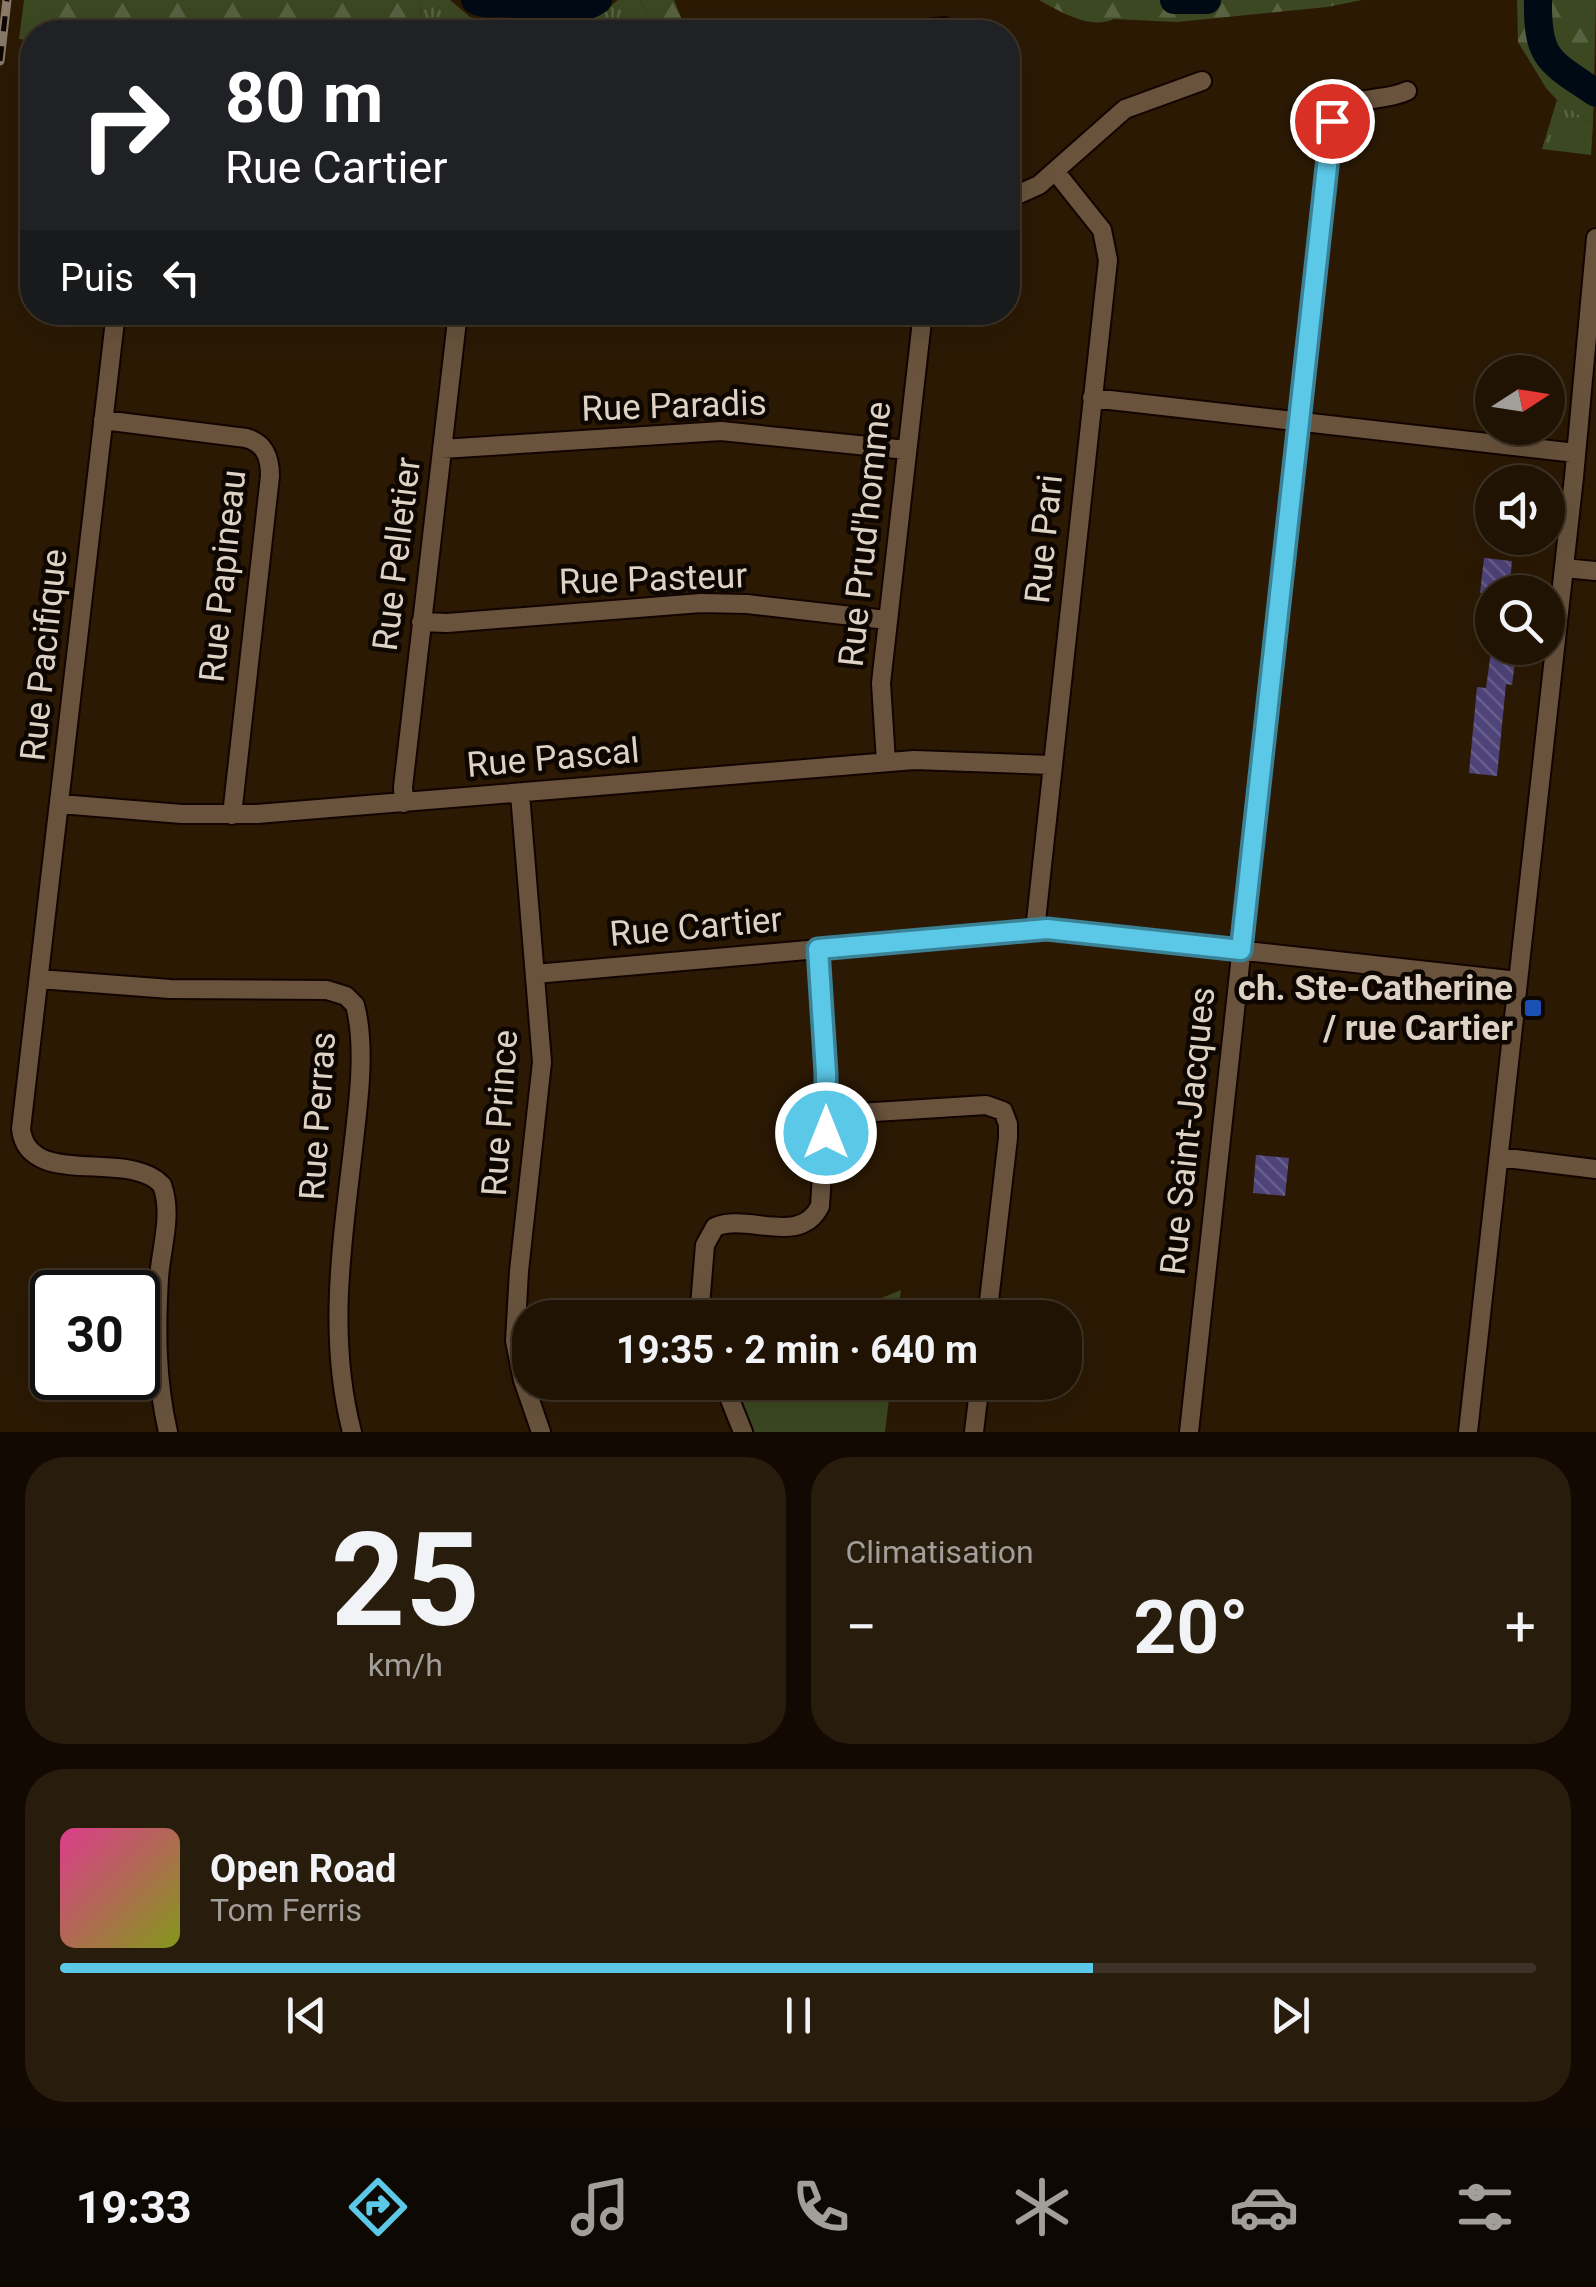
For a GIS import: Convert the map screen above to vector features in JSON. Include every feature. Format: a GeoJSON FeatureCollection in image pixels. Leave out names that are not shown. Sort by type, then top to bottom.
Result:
{"type":"FeatureCollection","features":[{"type":"Feature","properties":{"kind":"street"},"geometry":{"type":"LineString","coordinates":[[1020,194],[1039,185],[1125,109],[1202,81]]}},
{"type":"Feature","properties":{"kind":"street","name":"Rue Saint-Jacques"},"geometry":{"type":"LineString","coordinates":[[1189,1432],[1332,121],[1341,109],[1354,102],[1391,98],[1407,91]]}},
{"type":"Feature","properties":{"kind":"street","name":"Rue Pari"},"geometry":{"type":"LineString","coordinates":[[1035,930],[1107,246],[1102,230],[1055,171]]}},
{"type":"Feature","properties":{"kind":"street"},"geometry":{"type":"LineString","coordinates":[[1468,1432],[1564,568],[1596,238]]}},
{"type":"Feature","properties":{"kind":"street","name":"Rue Pacifique"},"geometry":{"type":"LineString","coordinates":[[115,325],[21,1129],[27,1149],[37,1158],[147,1173],[164,1191],[167,1212],[159,1279],[157,1353],[168,1432]]}},
{"type":"Feature","properties":{"kind":"street","name":"Rue Pelletier"},"geometry":{"type":"LineString","coordinates":[[404,803],[456,325]]}},
{"type":"Feature","properties":{"kind":"street","name":"Rue Prud'homme"},"geometry":{"type":"LineString","coordinates":[[886,762],[881,683],[921,325]]}},
{"type":"Feature","properties":{"kind":"street"},"geometry":{"type":"LineString","coordinates":[[1092,398],[1576,453]]}},
{"type":"Feature","properties":{"kind":"street","name":"Rue Papineau"},"geometry":{"type":"LineString","coordinates":[[104,420],[246,438],[263,447],[269,459],[232,815]]}},
{"type":"Feature","properties":{"kind":"street","name":"Rue Paradis"},"geometry":{"type":"LineString","coordinates":[[442,450],[721,431],[907,450]]}},
{"type":"Feature","properties":{"kind":"street"},"geometry":{"type":"LineString","coordinates":[[1564,568],[1596,572]]}},
{"type":"Feature","properties":{"kind":"street","name":"Rue Pasteur"},"geometry":{"type":"LineString","coordinates":[[421,622],[446,624],[701,603],[747,604],[888,620]]}},
{"type":"Feature","properties":{"kind":"street","name":"Rue Pascal"},"geometry":{"type":"LineString","coordinates":[[60,804],[232,815],[886,762],[1051,765]]}},
{"type":"Feature","properties":{"kind":"street","name":"Rue Prince"},"geometry":{"type":"LineString","coordinates":[[520,794],[541,1082],[515,1324],[518,1357],[541,1432]]}},
{"type":"Feature","properties":{"kind":"street","name":"Rue Cartier"},"geometry":{"type":"LineString","coordinates":[[535,974],[1058,930],[1518,981]]}},
{"type":"Feature","properties":{"kind":"street"},"geometry":{"type":"LineString","coordinates":[[701,1300],[704,1244],[716,1227],[737,1222],[792,1226],[806,1223],[818,1211],[827,1115],[818,949]]}},
{"type":"Feature","properties":{"kind":"street","name":"Rue Perras"},"geometry":{"type":"LineString","coordinates":[[38,979],[170,989],[327,990],[346,996],[355,1005],[358,1102],[337,1313],[340,1375],[352,1432]]}},
{"type":"Feature","properties":{"kind":"street"},"geometry":{"type":"LineString","coordinates":[[827,1115],[986,1105],[1003,1111],[1008,1138],[990,1300]]}},
{"type":"Feature","properties":{"kind":"street"},"geometry":{"type":"LineString","coordinates":[[1498,1157],[1596,1169]]}},
{"type":"Feature","properties":{"kind":"street"},"geometry":{"type":"LineString","coordinates":[[730,1400],[743,1432]]}},
{"type":"Feature","properties":{"kind":"street"},"geometry":{"type":"LineString","coordinates":[[974,1432],[978,1400]]}},
{"type":"Feature","properties":{"kind":"green space"},"geometry":{"type":"Polygon","coordinates":[[[24,0],[421,0],[420,20],[21,20],[24,0]]]}},
{"type":"Feature","properties":{"kind":"green space"},"geometry":{"type":"Polygon","coordinates":[[[421,0],[450,0],[470,17],[481,20],[420,20],[421,0]]]}},
{"type":"Feature","properties":{"kind":"green space"},"geometry":{"type":"Polygon","coordinates":[[[618,0],[640,0],[652,20],[584,20],[598,16],[618,0]]]}},
{"type":"Feature","properties":{"kind":"green space"},"geometry":{"type":"Polygon","coordinates":[[[640,0],[674,0],[682,20],[652,20],[640,0]]]}},
{"type":"Feature","properties":{"kind":"green space"},"geometry":{"type":"Polygon","coordinates":[[[1039,0],[1362,0],[1177,22],[1095,22],[1076,18],[1039,0]]]}},
{"type":"Feature","properties":{"kind":"green space"},"geometry":{"type":"Polygon","coordinates":[[[1517,0],[1596,0],[1593,124],[1546,88],[1518,42],[1517,0]]]}},
{"type":"Feature","properties":{"kind":"green space"},"geometry":{"type":"Polygon","coordinates":[[[1557,100],[1593,124],[1591,155],[1542,149],[1557,100]]]}},
{"type":"Feature","properties":{"kind":"green space"},"geometry":{"type":"Polygon","coordinates":[[[901,1290],[900,1300],[877,1300],[901,1290]]]}},
{"type":"Feature","properties":{"kind":"green space"},"geometry":{"type":"Polygon","coordinates":[[[738,1400],[889,1400],[885,1432],[751,1432],[738,1400]]]}},
{"type":"Feature","properties":{"kind":"building"},"geometry":{"type":"Polygon","coordinates":[[[1484,558],[1512,561],[1511,575],[1482,575],[1484,558]]]}},
{"type":"Feature","properties":{"kind":"building"},"geometry":{"type":"Polygon","coordinates":[[[1489,665],[1515,665],[1512,685],[1506,684],[1497,776],[1469,773],[1477,687],[1486,688],[1489,665]]]}},
{"type":"Feature","properties":{"kind":"building"},"geometry":{"type":"Polygon","coordinates":[[[1256,1155],[1289,1158],[1285,1196],[1253,1193],[1256,1155]]]}},
{"type":"Feature","properties":{"kind":"waterway"},"geometry":{"type":"LineString","coordinates":[[475,0],[551,12],[598,0]]}},
{"type":"Feature","properties":{"kind":"waterway"},"geometry":{"type":"LineString","coordinates":[[1174,0],[1207,0]]}},
{"type":"Feature","properties":{"kind":"waterway"},"geometry":{"type":"LineString","coordinates":[[1538,0],[1540,35],[1549,57],[1596,93]]}},
{"type":"Feature","properties":{"kind":"railway"},"geometry":{"type":"LineString","coordinates":[[0,61],[7,0]]}},
{"type":"Feature","properties":{"kind":"place","name":"ch. Ste-Catherine / rue Cartier"},"geometry":{"type":"Point","coordinates":[1533,1008]}},
{"type":"Feature","properties":{"kind":"route"},"geometry":{"type":"LineString","coordinates":[[826,1133],[818,949],[1047,929],[1241,950],[1332,121]]}}]}
